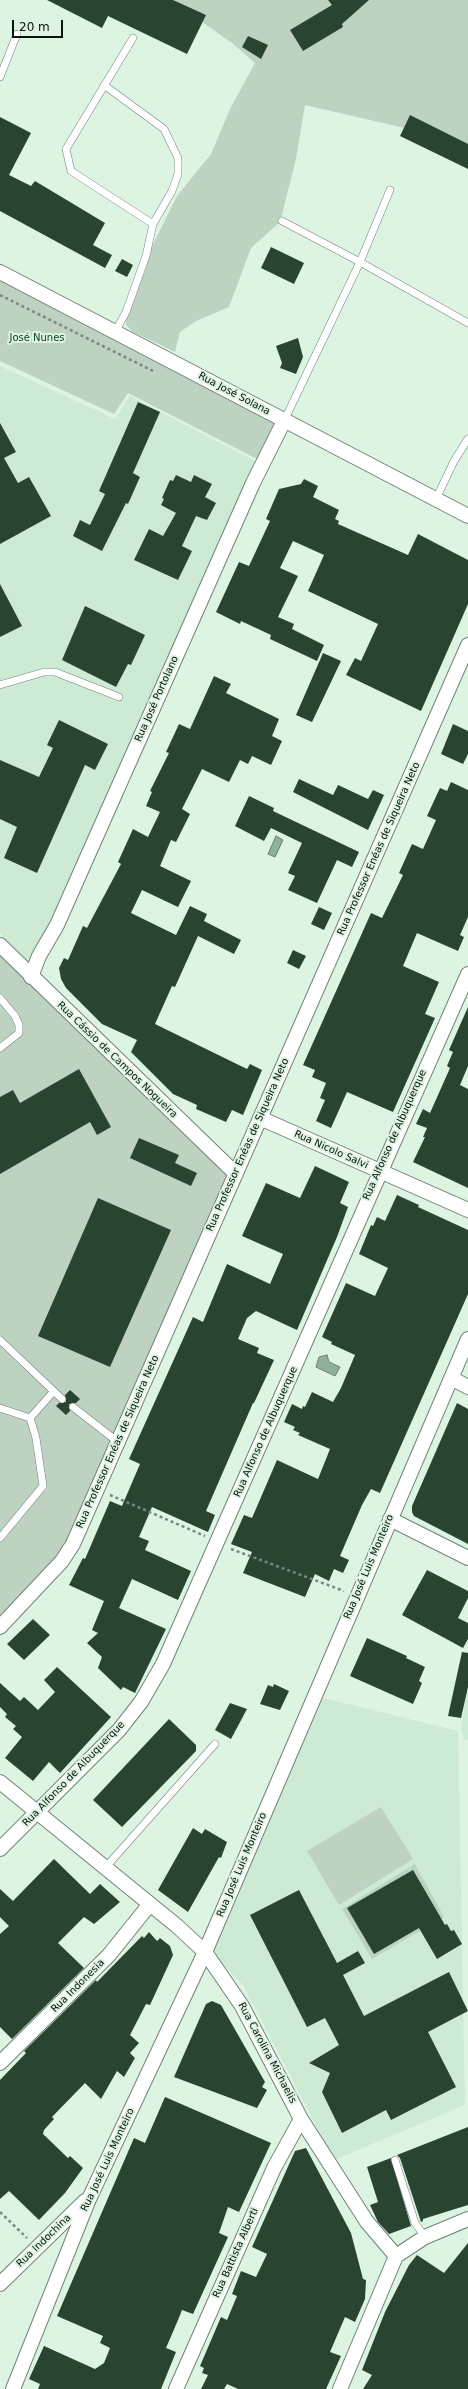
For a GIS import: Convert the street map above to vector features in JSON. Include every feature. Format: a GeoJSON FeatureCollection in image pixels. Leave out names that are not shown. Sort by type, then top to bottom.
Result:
{"type":"FeatureCollection","features":[{"type":"Feature","properties":{"kind":"street","name":"Rua José Solana"},"geometry":{"type":"LineString","coordinates":[[0,272],[468,516]]}},
{"type":"Feature","properties":{"kind":"street","name":"Rua José Portolano"},"geometry":{"type":"LineString","coordinates":[[31,977],[39,956],[57,924],[253,483],[284,420]]}},
{"type":"Feature","properties":{"kind":"street","name":"Rua Professor Enéas de Siqueira Neto"},"geometry":{"type":"LineString","coordinates":[[0,1627],[62,1561],[73,1544],[468,645]]}},
{"type":"Feature","properties":{"kind":"street","name":"Rua Cássio de Campos Nogueira"},"geometry":{"type":"LineString","coordinates":[[0,946],[236,1174]]}},
{"type":"Feature","properties":{"kind":"street","name":"Rua Alfonso de Albuquerque"},"geometry":{"type":"LineString","coordinates":[[0,1849],[118,1730],[140,1702],[163,1664],[379,1171],[468,974]]}},
{"type":"Feature","properties":{"kind":"street","name":"Rua Nicolo Salvi"},"geometry":{"type":"LineString","coordinates":[[260,1118],[468,1210]]}},
{"type":"Feature","properties":{"kind":"street","name":"Rua José Luis Monteiro"},"geometry":{"type":"LineString","coordinates":[[13,2389],[89,2198],[205,1952],[468,1339]]}},
{"type":"Feature","properties":{"kind":"street"},"geometry":{"type":"LineString","coordinates":[[451,1378],[468,1387]]}},
{"type":"Feature","properties":{"kind":"street"},"geometry":{"type":"LineString","coordinates":[[390,1518],[468,1558]]}},
{"type":"Feature","properties":{"kind":"street","name":"Rua Carolina Michaelis"},"geometry":{"type":"LineString","coordinates":[[0,1782],[150,1904],[205,1952],[242,2006],[301,2119],[367,2222],[396,2256]]}},
{"type":"Feature","properties":{"kind":"street","name":"Rua Indonesia"},"geometry":{"type":"LineString","coordinates":[[0,2063],[109,1955],[150,1904]]}},
{"type":"Feature","properties":{"kind":"street","name":"Rua Battista Alberti"},"geometry":{"type":"LineString","coordinates":[[176,2389],[274,2168],[301,2119]]}},
{"type":"Feature","properties":{"kind":"street","name":"Rua Indochina"},"geometry":{"type":"LineString","coordinates":[[0,2284],[36,2247],[89,2198]]}},
{"type":"Feature","properties":{"kind":"street"},"geometry":{"type":"LineString","coordinates":[[340,2389],[396,2256],[425,2237],[468,2219]]}},
{"type":"Feature","properties":{"kind":"lane"},"geometry":{"type":"LineString","coordinates":[[0,77],[17,34]]}},
{"type":"Feature","properties":{"kind":"lane"},"geometry":{"type":"LineString","coordinates":[[133,38],[66,149],[71,171],[153,224]]}},
{"type":"Feature","properties":{"kind":"lane"},"geometry":{"type":"LineString","coordinates":[[104,85],[164,129],[178,158],[178,174],[172,190],[153,224],[146,256],[126,312],[115,332]]}},
{"type":"Feature","properties":{"kind":"lane"},"geometry":{"type":"LineString","coordinates":[[284,420],[360,262],[390,190]]}},
{"type":"Feature","properties":{"kind":"lane"},"geometry":{"type":"LineString","coordinates":[[282,221],[360,262],[468,323]]}},
{"type":"Feature","properties":{"kind":"lane"},"geometry":{"type":"LineString","coordinates":[[436,499],[454,461],[468,439]]}},
{"type":"Feature","properties":{"kind":"lane"},"geometry":{"type":"LineString","coordinates":[[0,685],[44,672],[55,672],[119,697]]}},
{"type":"Feature","properties":{"kind":"lane"},"geometry":{"type":"LineString","coordinates":[[0,998],[15,1016],[19,1033],[12,1041],[0,1048]]}},
{"type":"Feature","properties":{"kind":"lane"},"geometry":{"type":"LineString","coordinates":[[0,1340],[62,1399]]}},
{"type":"Feature","properties":{"kind":"lane"},"geometry":{"type":"LineString","coordinates":[[30,1418],[54,1391]]}},
{"type":"Feature","properties":{"kind":"lane"},"geometry":{"type":"LineString","coordinates":[[73,1407],[118,1442]]}},
{"type":"Feature","properties":{"kind":"lane"},"geometry":{"type":"LineString","coordinates":[[0,1408],[30,1418]]}},
{"type":"Feature","properties":{"kind":"lane"},"geometry":{"type":"LineString","coordinates":[[0,1538],[43,1486],[36,1438],[30,1418]]}},
{"type":"Feature","properties":{"kind":"lane"},"geometry":{"type":"LineString","coordinates":[[105,1868],[215,1744]]}},
{"type":"Feature","properties":{"kind":"lane"},"geometry":{"type":"LineString","coordinates":[[395,2160],[415,2223],[425,2237]]}},
{"type":"Feature","properties":{"kind":"path"},"geometry":{"type":"LineString","coordinates":[[0,295],[156,372]]}},
{"type":"Feature","properties":{"kind":"path"},"geometry":{"type":"LineString","coordinates":[[0,2212],[36,2247]]}},
{"type":"Feature","properties":{"kind":"shaded area"},"geometry":{"type":"Polygon","coordinates":[[[0,366],[115,419],[130,396],[257,462],[53,928],[26,964],[0,933],[0,366]]]}},
{"type":"Feature","properties":{"kind":"shaded area"},"geometry":{"type":"Polygon","coordinates":[[[276,836],[283,840],[275,857],[268,854],[276,836]]]}},
{"type":"Feature","properties":{"kind":"shaded area"},"geometry":{"type":"Polygon","coordinates":[[[327,1355],[329,1362],[340,1367],[335,1376],[316,1367],[319,1357],[327,1355]]]}},
{"type":"Feature","properties":{"kind":"shaded area"},"geometry":{"type":"Polygon","coordinates":[[[468,1683],[468,1740],[464,1739],[461,1729],[468,1683]]]}},
{"type":"Feature","properties":{"kind":"shaded area"},"geometry":{"type":"Polygon","coordinates":[[[320,1697],[458,1731],[465,2105],[334,2160],[243,1985],[211,1953],[320,1697]]]}},
{"type":"Feature","properties":{"kind":"green space"},"geometry":{"type":"Polygon","coordinates":[[[171,0],[468,0],[468,151],[435,135],[305,105],[296,159],[280,222],[251,248],[229,307],[196,321],[180,332],[175,352],[133,332],[126,325],[127,297],[177,196],[211,154],[231,107],[255,63],[232,43],[171,0]]]}},
{"type":"Feature","properties":{"kind":"green space","name":"José Nunes"},"geometry":{"type":"Polygon","coordinates":[[[0,278],[280,421],[259,460],[128,393],[114,414],[0,361],[0,278]]]}},
{"type":"Feature","properties":{"kind":"green space"},"geometry":{"type":"Polygon","coordinates":[[[0,950],[228,1174],[73,1544],[0,1627],[0,950]]]}},
{"type":"Feature","properties":{"kind":"green space"},"geometry":{"type":"Polygon","coordinates":[[[381,1807],[413,1859],[339,1905],[307,1851],[381,1807]]]}},
{"type":"Feature","properties":{"kind":"green space"},"geometry":{"type":"Polygon","coordinates":[[[415,1864],[444,1917],[372,1959],[342,1909],[415,1864]]]}},
{"type":"Feature","properties":{"kind":"building"},"geometry":{"type":"Polygon","coordinates":[[[47,0],[173,0],[206,15],[187,54],[108,16],[102,28],[47,0]]]}},
{"type":"Feature","properties":{"kind":"building"},"geometry":{"type":"Polygon","coordinates":[[[328,0],[369,0],[342,24],[343,27],[303,51],[290,30],[332,5],[328,0]]]}},
{"type":"Feature","properties":{"kind":"building"},"geometry":{"type":"Polygon","coordinates":[[[248,36],[268,45],[261,59],[242,47],[248,36]]]}},
{"type":"Feature","properties":{"kind":"building"},"geometry":{"type":"Polygon","coordinates":[[[410,115],[468,144],[468,169],[400,136],[410,115]]]}},
{"type":"Feature","properties":{"kind":"building"},"geometry":{"type":"Polygon","coordinates":[[[0,117],[31,133],[9,175],[31,186],[35,181],[105,223],[93,245],[112,255],[105,268],[0,211],[0,117]]]}},
{"type":"Feature","properties":{"kind":"building"},"geometry":{"type":"Polygon","coordinates":[[[271,247],[304,263],[294,284],[261,268],[271,247]]]}},
{"type":"Feature","properties":{"kind":"building"},"geometry":{"type":"Polygon","coordinates":[[[122,259],[133,265],[127,277],[115,271],[122,259]]]}},
{"type":"Feature","properties":{"kind":"building"},"geometry":{"type":"Polygon","coordinates":[[[298,338],[303,357],[296,374],[280,368],[282,363],[276,346],[298,338]]]}},
{"type":"Feature","properties":{"kind":"building"},"geometry":{"type":"Polygon","coordinates":[[[138,402],[160,412],[133,473],[140,477],[128,504],[126,503],[102,551],[73,536],[80,520],[90,525],[105,494],[99,491],[138,402]]]}},
{"type":"Feature","properties":{"kind":"building"},"geometry":{"type":"Polygon","coordinates":[[[0,423],[16,452],[4,458],[18,483],[29,477],[51,516],[0,544],[0,423]]]}},
{"type":"Feature","properties":{"kind":"building"},"geometry":{"type":"Polygon","coordinates":[[[176,475],[191,482],[194,475],[212,484],[205,497],[216,503],[207,520],[196,516],[182,546],[192,551],[178,580],[134,560],[149,529],[163,536],[176,513],[161,505],[164,499],[162,498],[170,480],[173,481],[176,475]]]}},
{"type":"Feature","properties":{"kind":"building"},"geometry":{"type":"Polygon","coordinates":[[[304,479],[318,486],[313,497],[339,510],[335,519],[339,521],[338,524],[408,555],[418,534],[468,560],[468,604],[421,711],[346,675],[355,658],[361,661],[378,624],[308,591],[324,555],[293,541],[280,568],[298,576],[278,617],[294,624],[292,629],[324,645],[317,661],[270,639],[271,635],[241,621],[240,624],[216,612],[239,562],[249,566],[270,521],[266,519],[279,489],[301,484],[304,479]]]}},
{"type":"Feature","properties":{"kind":"building"},"geometry":{"type":"Polygon","coordinates":[[[0,584],[22,626],[0,637],[0,584]]]}},
{"type":"Feature","properties":{"kind":"building"},"geometry":{"type":"Polygon","coordinates":[[[85,606],[145,635],[131,665],[128,664],[116,687],[62,660],[85,606]]]}},
{"type":"Feature","properties":{"kind":"building"},"geometry":{"type":"Polygon","coordinates":[[[323,653],[341,661],[312,722],[296,715],[323,653]]]}},
{"type":"Feature","properties":{"kind":"building"},"geometry":{"type":"Polygon","coordinates":[[[214,676],[231,684],[226,693],[279,719],[272,736],[282,741],[271,765],[252,756],[248,764],[240,760],[229,782],[202,769],[182,809],[190,814],[176,842],[171,840],[160,866],[191,881],[178,907],[142,890],[131,913],[176,935],[190,906],[207,914],[204,921],[241,940],[234,954],[198,936],[175,987],[172,986],[155,1024],[247,1069],[250,1064],[262,1070],[243,1115],[232,1110],[226,1122],[196,1109],[197,1105],[173,1094],[131,1052],[137,1040],[102,1024],[66,988],[61,979],[59,968],[64,958],[68,960],[83,926],[87,928],[121,864],[118,862],[133,829],[148,837],[160,812],[146,806],[152,792],[150,791],[169,753],[166,752],[179,724],[190,729],[214,676]]]}},
{"type":"Feature","properties":{"kind":"building"},"geometry":{"type":"Polygon","coordinates":[[[59,720],[108,744],[95,770],[85,765],[37,873],[4,858],[17,827],[0,819],[0,760],[39,777],[53,748],[47,745],[59,720]]]}},
{"type":"Feature","properties":{"kind":"building"},"geometry":{"type":"Polygon","coordinates":[[[453,724],[468,731],[468,754],[463,764],[441,754],[453,724]]]}},
{"type":"Feature","properties":{"kind":"building"},"geometry":{"type":"Polygon","coordinates":[[[299,779],[333,795],[338,785],[368,799],[373,790],[384,795],[368,830],[293,792],[299,779]]]}},
{"type":"Feature","properties":{"kind":"building"},"geometry":{"type":"Polygon","coordinates":[[[451,782],[468,790],[468,917],[460,935],[464,937],[458,951],[417,933],[403,966],[439,982],[425,1014],[435,1018],[393,1112],[347,1092],[331,1128],[316,1121],[325,1100],[320,1098],[326,1083],[312,1077],[315,1070],[303,1065],[371,913],[382,918],[403,875],[399,873],[412,844],[423,849],[436,820],[427,816],[440,788],[447,791],[451,782]]]}},
{"type":"Feature","properties":{"kind":"building"},"geometry":{"type":"Polygon","coordinates":[[[249,796],[274,808],[273,811],[359,852],[352,867],[337,860],[317,903],[288,890],[295,876],[288,873],[302,843],[271,828],[264,841],[235,826],[249,796]]]}},
{"type":"Feature","properties":{"kind":"building"},"geometry":{"type":"Polygon","coordinates":[[[319,907],[332,913],[324,930],[311,924],[319,907]]]}},
{"type":"Feature","properties":{"kind":"building"},"geometry":{"type":"Polygon","coordinates":[[[293,950],[306,956],[299,969],[287,963],[293,950]]]}},
{"type":"Feature","properties":{"kind":"building"},"geometry":{"type":"Polygon","coordinates":[[[468,1007],[468,1066],[460,1085],[468,1089],[468,1188],[413,1162],[425,1137],[423,1137],[427,1128],[416,1124],[423,1109],[430,1113],[450,1068],[447,1066],[453,1052],[449,1050],[468,1007]]]}},
{"type":"Feature","properties":{"kind":"building"},"geometry":{"type":"Polygon","coordinates":[[[79,1069],[111,1127],[97,1135],[90,1122],[0,1174],[0,1097],[13,1090],[20,1103],[79,1069]]]}},
{"type":"Feature","properties":{"kind":"building"},"geometry":{"type":"Polygon","coordinates":[[[139,1138],[179,1155],[175,1163],[197,1173],[191,1186],[130,1158],[139,1138]]]}},
{"type":"Feature","properties":{"kind":"building"},"geometry":{"type":"Polygon","coordinates":[[[315,1166],[349,1182],[340,1203],[348,1207],[337,1237],[297,1330],[256,1311],[247,1318],[238,1339],[259,1348],[257,1353],[274,1360],[253,1403],[206,1511],[215,1515],[208,1532],[152,1507],[139,1537],[149,1541],[145,1550],[191,1571],[178,1600],[132,1579],[119,1608],[166,1629],[135,1693],[123,1687],[121,1690],[98,1668],[102,1657],[87,1643],[98,1633],[92,1630],[104,1601],[69,1585],[83,1558],[85,1559],[110,1501],[122,1506],[140,1464],[129,1459],[193,1317],[203,1322],[227,1264],[270,1284],[283,1254],[242,1236],[266,1183],[300,1198],[315,1166]]]}},
{"type":"Feature","properties":{"kind":"building"},"geometry":{"type":"Polygon","coordinates":[[[397,1195],[419,1205],[418,1207],[468,1230],[468,1294],[380,1493],[371,1489],[362,1505],[340,1556],[349,1560],[343,1573],[334,1569],[329,1581],[315,1574],[305,1597],[243,1573],[252,1552],[231,1544],[244,1515],[252,1518],[277,1460],[318,1479],[330,1449],[298,1435],[300,1433],[293,1430],[295,1427],[284,1422],[292,1404],[302,1409],[303,1406],[305,1407],[312,1392],[333,1402],[341,1388],[355,1355],[331,1344],[332,1342],[322,1337],[346,1283],[375,1296],[388,1268],[359,1254],[371,1225],[373,1226],[377,1217],[385,1221],[397,1195]]]}},
{"type":"Feature","properties":{"kind":"building"},"geometry":{"type":"Polygon","coordinates":[[[98,1198],[171,1230],[110,1367],[38,1336],[98,1198]]]}},
{"type":"Feature","properties":{"kind":"building"},"geometry":{"type":"Polygon","coordinates":[[[70,1390],[80,1399],[76,1403],[69,1404],[70,1411],[66,1415],[56,1406],[59,1403],[66,1402],[65,1395],[70,1390]]]}},
{"type":"Feature","properties":{"kind":"building"},"geometry":{"type":"Polygon","coordinates":[[[457,1403],[468,1409],[468,1544],[414,1516],[412,1512],[412,1506],[457,1403]]]}},
{"type":"Feature","properties":{"kind":"building"},"geometry":{"type":"Polygon","coordinates":[[[427,1570],[468,1591],[468,1598],[458,1618],[468,1623],[468,1639],[463,1648],[402,1615],[427,1570]]]}},
{"type":"Feature","properties":{"kind":"building"},"geometry":{"type":"Polygon","coordinates":[[[33,1619],[50,1635],[24,1660],[7,1644],[33,1619]]]}},
{"type":"Feature","properties":{"kind":"building"},"geometry":{"type":"Polygon","coordinates":[[[367,1638],[407,1656],[406,1658],[425,1667],[419,1681],[422,1683],[413,1704],[350,1676],[367,1638]]]}},
{"type":"Feature","properties":{"kind":"building"},"geometry":{"type":"Polygon","coordinates":[[[462,1652],[468,1653],[468,1687],[461,1718],[448,1716],[462,1652]]]}},
{"type":"Feature","properties":{"kind":"building"},"geometry":{"type":"Polygon","coordinates":[[[57,1667],[111,1717],[60,1773],[49,1762],[33,1781],[5,1758],[22,1737],[13,1729],[16,1726],[5,1717],[7,1714],[0,1707],[0,1683],[20,1701],[24,1697],[38,1710],[55,1692],[44,1680],[57,1667]]]}},
{"type":"Feature","properties":{"kind":"building"},"geometry":{"type":"Polygon","coordinates":[[[274,1684],[289,1691],[280,1710],[260,1704],[268,1685],[273,1687],[274,1684]]]}},
{"type":"Feature","properties":{"kind":"building"},"geometry":{"type":"Polygon","coordinates":[[[230,1703],[247,1709],[231,1739],[215,1730],[230,1703]]]}},
{"type":"Feature","properties":{"kind":"building"},"geometry":{"type":"Polygon","coordinates":[[[169,1719],[196,1745],[196,1751],[122,1827],[93,1800],[169,1719]]]}},
{"type":"Feature","properties":{"kind":"building"},"geometry":{"type":"Polygon","coordinates":[[[193,1828],[202,1834],[205,1829],[227,1842],[221,1858],[219,1857],[188,1912],[158,1890],[193,1828]]]}},
{"type":"Feature","properties":{"kind":"building"},"geometry":{"type":"Polygon","coordinates":[[[54,1859],[90,1894],[100,1884],[120,1902],[94,1924],[84,1917],[58,1943],[84,1968],[12,2039],[0,2027],[0,1934],[9,1926],[0,1917],[0,1889],[13,1901],[54,1859]]]}},
{"type":"Feature","properties":{"kind":"building"},"geometry":{"type":"Polygon","coordinates":[[[413,1870],[445,1925],[447,1924],[451,1931],[454,1930],[462,1944],[437,1959],[419,1928],[374,1954],[347,1908],[413,1870]]]}},
{"type":"Feature","properties":{"kind":"building"},"geometry":{"type":"Polygon","coordinates":[[[299,1890],[337,1963],[358,1951],[365,1963],[343,1975],[364,2016],[449,1972],[468,2011],[428,2032],[456,2087],[391,2120],[386,2110],[342,2133],[322,2092],[330,2073],[309,2063],[339,2045],[325,2018],[307,2027],[250,1915],[299,1890]]]}},
{"type":"Feature","properties":{"kind":"building"},"geometry":{"type":"Polygon","coordinates":[[[149,1932],[157,1941],[160,1938],[170,1946],[173,1955],[150,2005],[146,2004],[130,2035],[139,2043],[130,2053],[135,2058],[124,2077],[117,2071],[101,2099],[85,2083],[52,2117],[54,2119],[44,2130],[43,2134],[68,2158],[70,2156],[83,2168],[65,2193],[39,2220],[9,2191],[0,2199],[0,2080],[26,2053],[24,2051],[96,1980],[97,1982],[142,1936],[144,1938],[149,1932]]]}},
{"type":"Feature","properties":{"kind":"building"},"geometry":{"type":"Polygon","coordinates":[[[212,2001],[221,2005],[265,2082],[262,2087],[267,2090],[257,2108],[174,2077],[206,2004],[212,2001]]]}},
{"type":"Feature","properties":{"kind":"building"},"geometry":{"type":"Polygon","coordinates":[[[165,2097],[271,2143],[239,2212],[228,2207],[219,2233],[228,2237],[193,2314],[182,2310],[166,2348],[176,2352],[161,2389],[38,2389],[40,2384],[29,2379],[44,2346],[95,2369],[104,2363],[110,2348],[100,2343],[103,2336],[57,2316],[134,2138],[145,2143],[165,2097]]]}},
{"type":"Feature","properties":{"kind":"building"},"geometry":{"type":"Polygon","coordinates":[[[468,2127],[468,2205],[423,2219],[421,2222],[400,2158],[397,2155],[468,2127]]]}},
{"type":"Feature","properties":{"kind":"building"},"geometry":{"type":"Polygon","coordinates":[[[306,2148],[351,2233],[363,2279],[366,2280],[365,2299],[355,2322],[345,2317],[330,2352],[341,2356],[326,2389],[238,2389],[227,2384],[224,2389],[201,2389],[208,2375],[202,2373],[204,2368],[200,2366],[221,2317],[227,2320],[237,2296],[232,2294],[241,2271],[256,2277],[267,2254],[252,2247],[295,2151],[306,2148]]]}},
{"type":"Feature","properties":{"kind":"building"},"geometry":{"type":"Polygon","coordinates":[[[391,2158],[411,2226],[389,2234],[378,2222],[370,2205],[378,2202],[367,2167],[391,2158]]]}},
{"type":"Feature","properties":{"kind":"building"},"geometry":{"type":"Polygon","coordinates":[[[468,2243],[468,2389],[363,2389],[372,2375],[362,2370],[385,2312],[409,2265],[417,2255],[444,2273],[468,2243]]]}}]}
